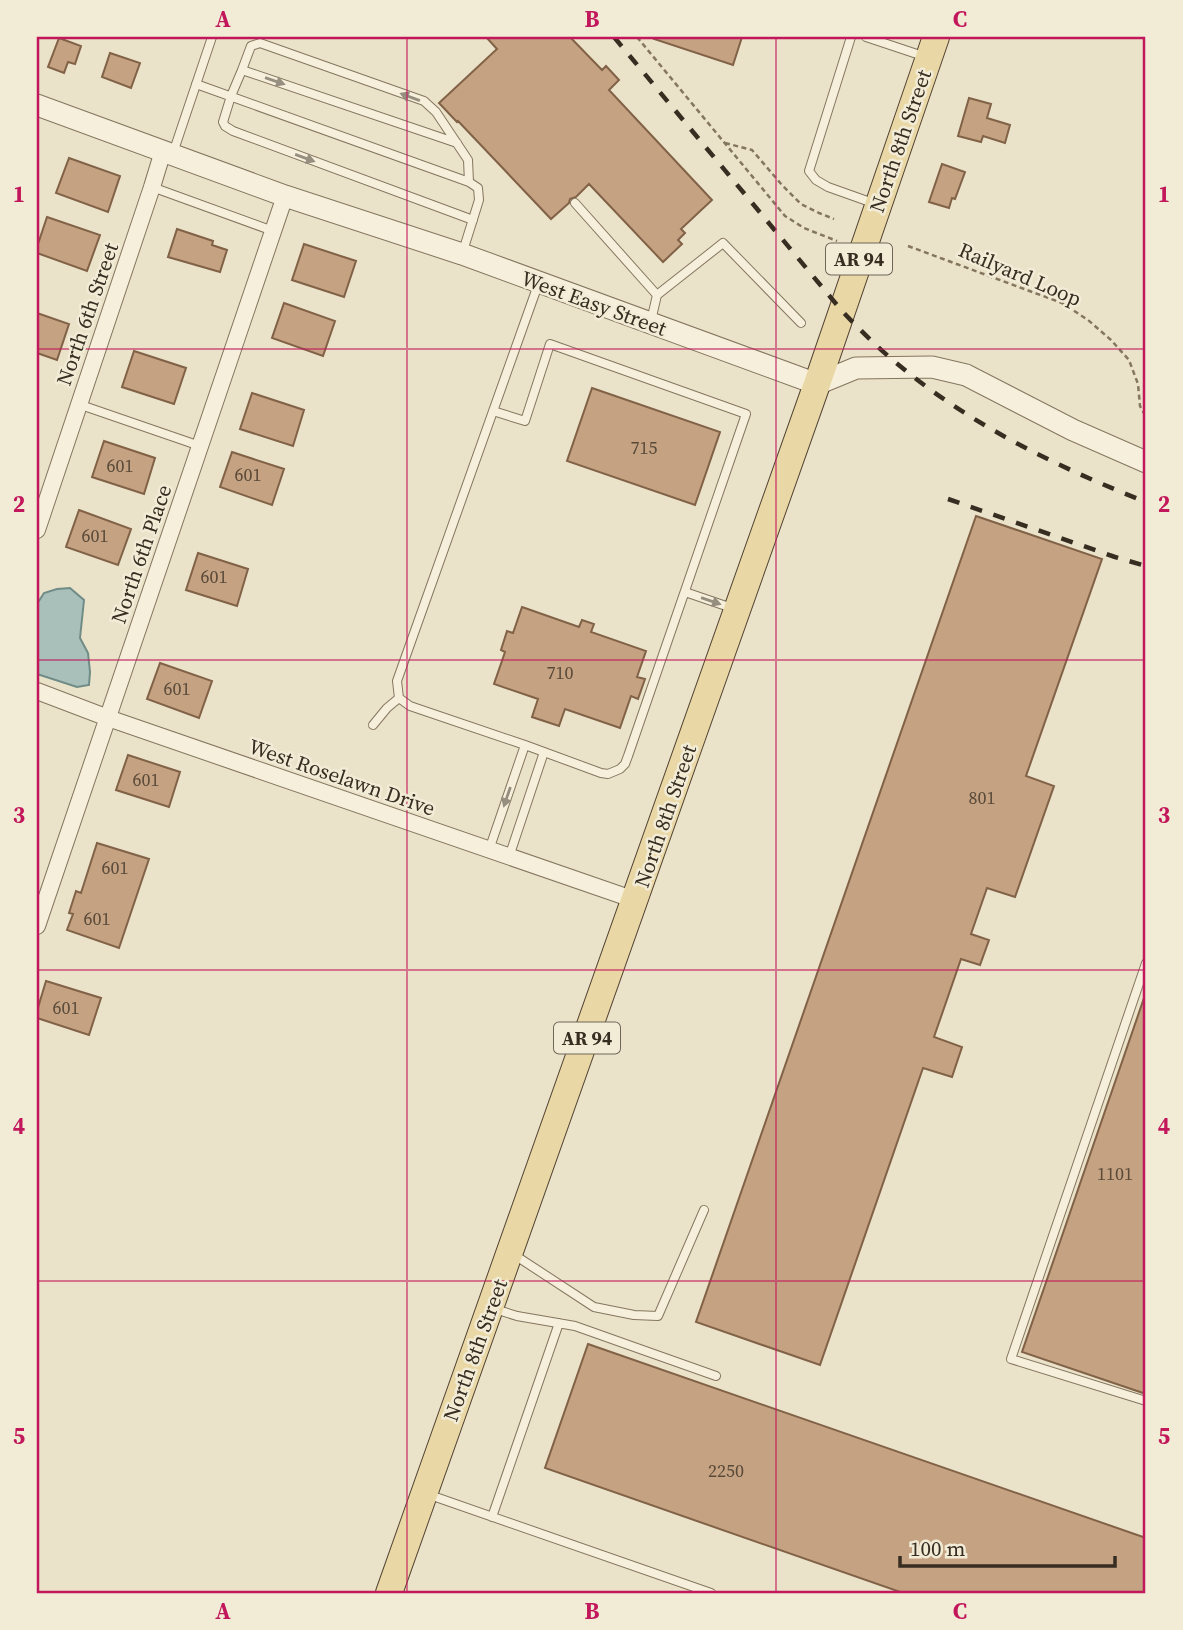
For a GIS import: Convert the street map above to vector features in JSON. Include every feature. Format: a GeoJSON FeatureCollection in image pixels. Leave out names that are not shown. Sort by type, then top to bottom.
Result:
{"type":"FeatureCollection","features":[{"type":"Feature","properties":{"kind":"main road","name":"North 8th Street"},"geometry":{"type":"LineString","coordinates":[[390,1593],[817,384],[932,47]]}},
{"type":"Feature","properties":{"kind":"street","name":"West Easy Street"},"geometry":{"type":"LineString","coordinates":[[37,105],[285,196],[462,254],[817,384]]}},
{"type":"Feature","properties":{"kind":"street","name":"North 6th Street"},"geometry":{"type":"LineString","coordinates":[[37,530],[152,187],[167,153]]}},
{"type":"Feature","properties":{"kind":"street","name":"North 6th Place"},"geometry":{"type":"LineString","coordinates":[[37,926],[285,196]]}},
{"type":"Feature","properties":{"kind":"street"},"geometry":{"type":"LineString","coordinates":[[817,384],[856,368],[932,367],[967,375],[1073,430],[1146,462]]}},
{"type":"Feature","properties":{"kind":"street","name":"West Roselawn Drive"},"geometry":{"type":"LineString","coordinates":[[37,691],[635,900]]}},
{"type":"Feature","properties":{"kind":"lane"},"geometry":{"type":"LineString","coordinates":[[167,153],[212,37]]}},
{"type":"Feature","properties":{"kind":"lane"},"geometry":{"type":"LineString","coordinates":[[851,37],[810,171],[816,180],[828,187],[878,205]]}},
{"type":"Feature","properties":{"kind":"lane"},"geometry":{"type":"LineString","coordinates":[[866,37],[932,47]]}},
{"type":"Feature","properties":{"kind":"lane"},"geometry":{"type":"LineString","coordinates":[[469,182],[468,160],[436,112],[424,102],[260,43],[251,47],[231,96],[223,122],[225,126],[473,220]]}},
{"type":"Feature","properties":{"kind":"lane"},"geometry":{"type":"LineString","coordinates":[[242,70],[457,143]]}},
{"type":"Feature","properties":{"kind":"lane"},"geometry":{"type":"LineString","coordinates":[[196,84],[469,182],[478,188],[479,200],[462,254]]}},
{"type":"Feature","properties":{"kind":"lane"},"geometry":{"type":"LineString","coordinates":[[152,187],[273,231]]}},
{"type":"Feature","properties":{"kind":"lane"},"geometry":{"type":"LineString","coordinates":[[575,203],[657,295]]}},
{"type":"Feature","properties":{"kind":"lane"},"geometry":{"type":"LineString","coordinates":[[651,323],[657,295],[723,243],[801,323]]}},
{"type":"Feature","properties":{"kind":"lane"},"geometry":{"type":"LineString","coordinates":[[493,411],[525,421],[550,344],[746,414],[625,764],[615,772],[601,773],[410,706],[399,698],[397,681],[493,411],[539,282]]}},
{"type":"Feature","properties":{"kind":"lane"},"geometry":{"type":"LineString","coordinates":[[78,404],[200,446]]}},
{"type":"Feature","properties":{"kind":"lane"},"geometry":{"type":"LineString","coordinates":[[685,592],[737,610]]}},
{"type":"Feature","properties":{"kind":"lane"},"geometry":{"type":"LineString","coordinates":[[373,725],[399,698]]}},
{"type":"Feature","properties":{"kind":"lane"},"geometry":{"type":"LineString","coordinates":[[489,850],[525,745]]}},
{"type":"Feature","properties":{"kind":"lane"},"geometry":{"type":"LineString","coordinates":[[509,857],[544,752]]}},
{"type":"Feature","properties":{"kind":"lane"},"geometry":{"type":"LineString","coordinates":[[1146,963],[1011,1359],[1146,1401]]}},
{"type":"Feature","properties":{"kind":"lane"},"geometry":{"type":"LineString","coordinates":[[511,1253],[594,1307],[634,1315],[658,1316],[704,1210]]}},
{"type":"Feature","properties":{"kind":"lane"},"geometry":{"type":"LineString","coordinates":[[490,1308],[517,1316],[575,1326],[716,1376]]}},
{"type":"Feature","properties":{"kind":"lane"},"geometry":{"type":"LineString","coordinates":[[492,1517],[558,1323]]}},
{"type":"Feature","properties":{"kind":"lane"},"geometry":{"type":"LineString","coordinates":[[424,1493],[710,1593]]}},
{"type":"Feature","properties":{"kind":"path"},"geometry":{"type":"LineString","coordinates":[[637,37],[785,216],[804,228],[837,241]]}},
{"type":"Feature","properties":{"kind":"path"},"geometry":{"type":"LineString","coordinates":[[725,143],[752,150],[801,204],[834,219]]}},
{"type":"Feature","properties":{"kind":"path","name":"Railyard Loop"},"geometry":{"type":"LineString","coordinates":[[908,246],[1062,303],[1088,320],[1129,360],[1138,384],[1140,407],[1146,417]]}},
{"type":"Feature","properties":{"kind":"water"},"geometry":{"type":"Polygon","coordinates":[[[70,588],[84,600],[80,638],[88,653],[90,672],[89,685],[77,687],[37,674],[37,604],[44,593],[70,588]]]}},
{"type":"Feature","properties":{"kind":"building"},"geometry":{"type":"Polygon","coordinates":[[[486,37],[570,37],[602,70],[606,66],[619,80],[609,90],[712,200],[681,229],[685,233],[678,240],[682,244],[663,262],[589,184],[551,219],[439,103],[497,49],[486,37]]]}},
{"type":"Feature","properties":{"kind":"building"},"geometry":{"type":"Polygon","coordinates":[[[742,37],[733,65],[654,39],[742,37]]]}},
{"type":"Feature","properties":{"kind":"building"},"geometry":{"type":"Polygon","coordinates":[[[59,38],[81,46],[75,64],[68,62],[64,73],[48,67],[59,38]]]}},
{"type":"Feature","properties":{"kind":"building"},"geometry":{"type":"Polygon","coordinates":[[[110,53],[140,63],[131,88],[102,77],[110,53]]]}},
{"type":"Feature","properties":{"kind":"building"},"geometry":{"type":"Polygon","coordinates":[[[969,98],[991,104],[987,118],[1010,125],[1005,143],[983,136],[981,142],[958,136],[969,98]]]}},
{"type":"Feature","properties":{"kind":"building"},"geometry":{"type":"Polygon","coordinates":[[[69,158],[120,176],[108,212],[56,193],[69,158]]]}},
{"type":"Feature","properties":{"kind":"building"},"geometry":{"type":"Polygon","coordinates":[[[942,164],[965,172],[949,208],[929,202],[942,164]]]}},
{"type":"Feature","properties":{"kind":"building"},"geometry":{"type":"Polygon","coordinates":[[[47,217],[100,235],[87,271],[37,253],[47,217]]]}},
{"type":"Feature","properties":{"kind":"building"},"geometry":{"type":"Polygon","coordinates":[[[177,229],[213,241],[212,245],[227,250],[220,272],[168,257],[177,229]]]}},
{"type":"Feature","properties":{"kind":"building"},"geometry":{"type":"Polygon","coordinates":[[[304,244],[356,261],[344,297],[292,280],[304,244]]]}},
{"type":"Feature","properties":{"kind":"building"},"geometry":{"type":"Polygon","coordinates":[[[284,303],[335,321],[323,356],[272,338],[284,303]]]}},
{"type":"Feature","properties":{"kind":"building"},"geometry":{"type":"Polygon","coordinates":[[[37,313],[69,324],[57,360],[37,353],[37,313]]]}},
{"type":"Feature","properties":{"kind":"building"},"geometry":{"type":"Polygon","coordinates":[[[134,351],[186,368],[174,404],[122,387],[134,351]]]}},
{"type":"Feature","properties":{"kind":"building"},"geometry":{"type":"Polygon","coordinates":[[[592,388],[720,432],[695,505],[567,461],[592,388]]]}},
{"type":"Feature","properties":{"kind":"building"},"geometry":{"type":"Polygon","coordinates":[[[252,393],[304,410],[293,446],[240,429],[252,393]]]}},
{"type":"Feature","properties":{"kind":"building"},"geometry":{"type":"Polygon","coordinates":[[[104,441],[155,458],[144,494],[92,477],[104,441]]]}},
{"type":"Feature","properties":{"kind":"building"},"geometry":{"type":"Polygon","coordinates":[[[232,452],[284,469],[272,505],[220,487],[232,452]]]}},
{"type":"Feature","properties":{"kind":"building"},"geometry":{"type":"Polygon","coordinates":[[[79,510],[131,529],[118,565],[66,547],[79,510]]]}},
{"type":"Feature","properties":{"kind":"building"},"geometry":{"type":"Polygon","coordinates":[[[976,516],[1102,559],[1026,776],[1054,786],[1015,897],[987,888],[971,934],[989,940],[980,965],[961,959],[934,1037],[962,1047],[952,1077],[923,1068],[820,1365],[696,1322],[976,516]]]}},
{"type":"Feature","properties":{"kind":"building"},"geometry":{"type":"Polygon","coordinates":[[[198,553],[248,569],[237,606],[186,590],[198,553]]]}},
{"type":"Feature","properties":{"kind":"building"},"geometry":{"type":"Polygon","coordinates":[[[522,607],[579,627],[582,620],[594,624],[591,632],[646,651],[637,677],[645,679],[638,699],[631,696],[620,728],[565,709],[559,726],[532,717],[538,699],[494,684],[505,652],[501,650],[507,631],[513,633],[522,607]]]}},
{"type":"Feature","properties":{"kind":"building"},"geometry":{"type":"Polygon","coordinates":[[[160,663],[212,681],[199,718],[147,699],[160,663]]]}},
{"type":"Feature","properties":{"kind":"building"},"geometry":{"type":"Polygon","coordinates":[[[128,755],[180,772],[169,807],[116,790],[128,755]]]}},
{"type":"Feature","properties":{"kind":"building"},"geometry":{"type":"Polygon","coordinates":[[[97,843],[149,859],[119,948],[67,930],[73,914],[69,913],[76,891],[81,893],[97,843]]]}},
{"type":"Feature","properties":{"kind":"building"},"geometry":{"type":"Polygon","coordinates":[[[46,981],[101,998],[89,1035],[37,1018],[46,981]]]}},
{"type":"Feature","properties":{"kind":"building"},"geometry":{"type":"Polygon","coordinates":[[[1144,998],[1146,999],[1146,1394],[1022,1352],[1144,998]]]}},
{"type":"Feature","properties":{"kind":"building"},"geometry":{"type":"Polygon","coordinates":[[[588,1344],[1146,1538],[1146,1593],[903,1593],[545,1468],[588,1344]]]}},
{"type":"Feature","properties":{"kind":"railway"},"geometry":{"type":"LineString","coordinates":[[614,37],[842,311],[885,353],[957,408],[1018,444],[1081,475],[1146,502]]}},
{"type":"Feature","properties":{"kind":"railway"},"geometry":{"type":"LineString","coordinates":[[948,499],[1146,566]]}}]}
